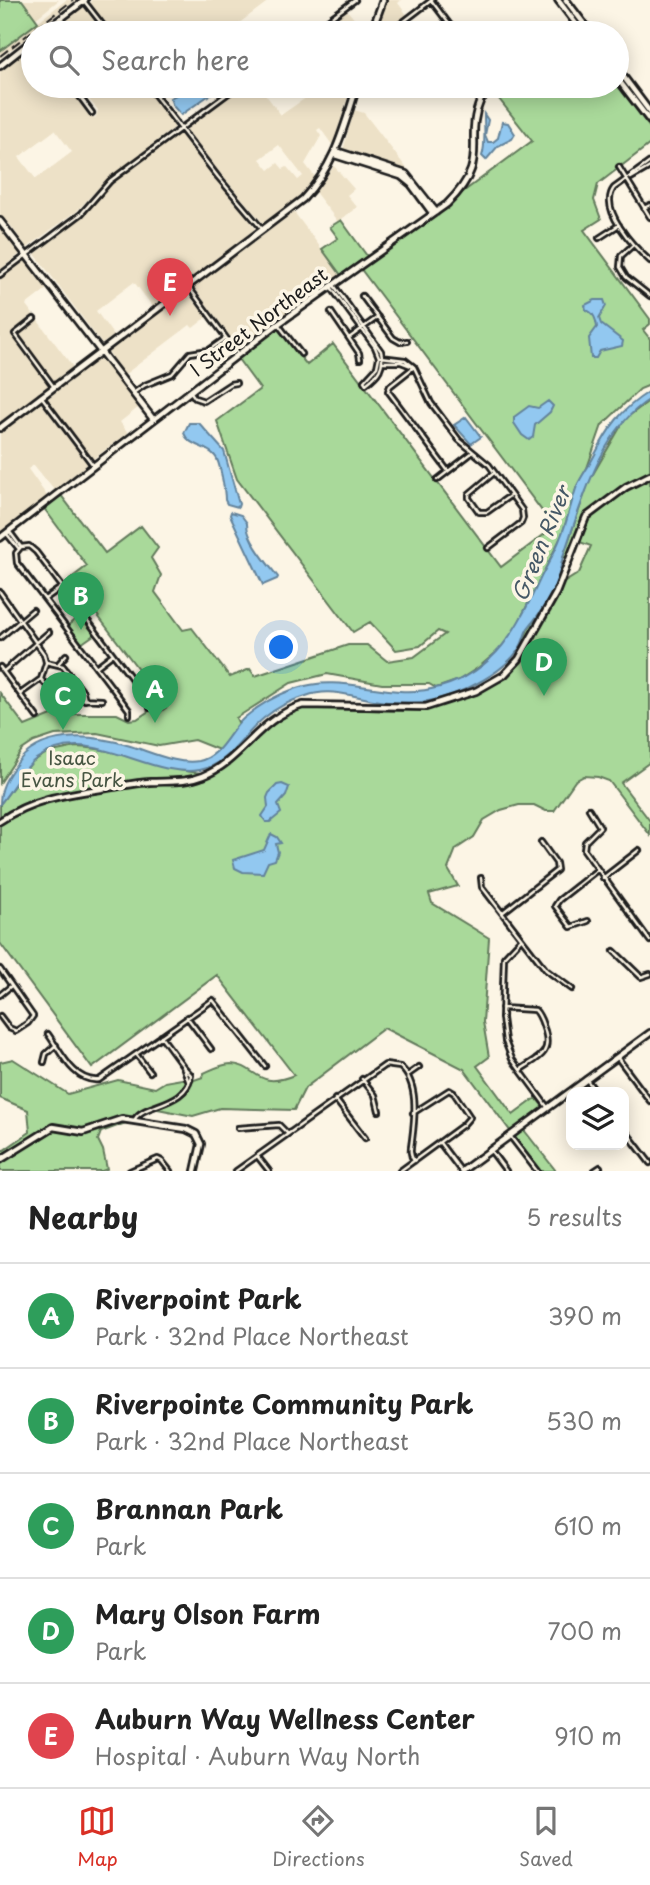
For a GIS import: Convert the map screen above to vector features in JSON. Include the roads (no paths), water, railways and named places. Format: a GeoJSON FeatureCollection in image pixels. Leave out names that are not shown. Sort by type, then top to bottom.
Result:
{"type":"FeatureCollection","features":[{"type":"Feature","properties":{"kind":"street"},"geometry":{"type":"LineString","coordinates":[[57,21],[84,0],[99,21]]}},
{"type":"Feature","properties":{"kind":"street"},"geometry":{"type":"LineString","coordinates":[[326,21],[355,0]]}},
{"type":"Feature","properties":{"kind":"street"},"geometry":{"type":"LineString","coordinates":[[376,21],[383,0]]}},
{"type":"Feature","properties":{"kind":"street"},"geometry":{"type":"LineString","coordinates":[[404,21],[431,0],[447,21]]}},
{"type":"Feature","properties":{"kind":"street"},"geometry":{"type":"LineString","coordinates":[[558,0],[574,21]]}},
{"type":"Feature","properties":{"kind":"street"},"geometry":{"type":"LineString","coordinates":[[566,0],[578,21]]}},
{"type":"Feature","properties":{"kind":"street"},"geometry":{"type":"LineString","coordinates":[[575,13],[578,21]]}},
{"type":"Feature","properties":{"kind":"street"},"geometry":{"type":"LineString","coordinates":[[0,66],[21,49]]}},
{"type":"Feature","properties":{"kind":"street"},"geometry":{"type":"LineString","coordinates":[[629,86],[650,112]]}},
{"type":"Feature","properties":{"kind":"street"},"geometry":{"type":"LineString","coordinates":[[629,91],[638,96]]}},
{"type":"Feature","properties":{"kind":"street"},"geometry":{"type":"LineString","coordinates":[[629,94],[650,121]]}},
{"type":"Feature","properties":{"kind":"street"},"geometry":{"type":"LineString","coordinates":[[81,98],[93,113]]}},
{"type":"Feature","properties":{"kind":"street"},"geometry":{"type":"LineString","coordinates":[[157,98],[263,230]]}},
{"type":"Feature","properties":{"kind":"street"},"geometry":{"type":"LineString","coordinates":[[0,275],[81,214],[110,180],[221,98]]}},
{"type":"Feature","properties":{"kind":"street"},"geometry":{"type":"LineString","coordinates":[[0,428],[303,200],[326,172],[353,98]]}},
{"type":"Feature","properties":{"kind":"street","name":"I Street Northeast"},"geometry":{"type":"LineString","coordinates":[[0,538],[278,324],[434,213],[461,190],[475,163],[475,122],[482,98]]}},
{"type":"Feature","properties":{"kind":"street"},"geometry":{"type":"LineString","coordinates":[[335,153],[401,176],[411,184],[434,213]]}},
{"type":"Feature","properties":{"kind":"street"},"geometry":{"type":"LineString","coordinates":[[650,164],[614,188],[609,197],[619,225],[633,245],[650,261]]}},
{"type":"Feature","properties":{"kind":"street"},"geometry":{"type":"LineString","coordinates":[[619,167],[650,217]]}},
{"type":"Feature","properties":{"kind":"street"},"geometry":{"type":"LineString","coordinates":[[644,208],[650,205]]}},
{"type":"Feature","properties":{"kind":"street"},"geometry":{"type":"LineString","coordinates":[[0,221],[153,419]]}},
{"type":"Feature","properties":{"kind":"street"},"geometry":{"type":"LineString","coordinates":[[599,238],[619,225]]}},
{"type":"Feature","properties":{"kind":"street"},"geometry":{"type":"LineString","coordinates":[[633,245],[621,256],[620,267],[626,276],[650,296]]}},
{"type":"Feature","properties":{"kind":"street"},"geometry":{"type":"LineString","coordinates":[[331,285],[380,347],[381,359],[379,372],[366,384],[364,381],[374,373],[381,359]]}},
{"type":"Feature","properties":{"kind":"street"},"geometry":{"type":"LineString","coordinates":[[188,286],[239,354]]}},
{"type":"Feature","properties":{"kind":"street"},"geometry":{"type":"LineString","coordinates":[[362,296],[395,340],[407,341]]}},
{"type":"Feature","properties":{"kind":"street"},"geometry":{"type":"LineString","coordinates":[[331,312],[359,353],[360,359]]}},
{"type":"Feature","properties":{"kind":"street"},"geometry":{"type":"LineString","coordinates":[[349,338],[378,317]]}},
{"type":"Feature","properties":{"kind":"street"},"geometry":{"type":"LineString","coordinates":[[34,318],[15,333],[54,387]]}},
{"type":"Feature","properties":{"kind":"street"},"geometry":{"type":"LineString","coordinates":[[278,324],[301,354]]}},
{"type":"Feature","properties":{"kind":"street"},"geometry":{"type":"LineString","coordinates":[[133,393],[142,386],[173,374],[191,352],[210,349],[226,338]]}},
{"type":"Feature","properties":{"kind":"street"},"geometry":{"type":"LineString","coordinates":[[381,359],[415,367],[431,403],[459,440],[495,473],[524,515],[521,523],[488,548]]}},
{"type":"Feature","properties":{"kind":"street"},"geometry":{"type":"LineString","coordinates":[[415,367],[389,387],[390,393],[448,471]]}},
{"type":"Feature","properties":{"kind":"street"},"geometry":{"type":"LineString","coordinates":[[190,391],[195,398],[204,401],[236,383]]}},
{"type":"Feature","properties":{"kind":"street"},"geometry":{"type":"LineString","coordinates":[[41,396],[93,465]]}},
{"type":"Feature","properties":{"kind":"street"},"geometry":{"type":"LineString","coordinates":[[437,480],[473,452]]}},
{"type":"Feature","properties":{"kind":"street"},"geometry":{"type":"LineString","coordinates":[[495,473],[470,491],[468,497],[481,513],[487,512],[511,495]]}},
{"type":"Feature","properties":{"kind":"street"},"geometry":{"type":"LineString","coordinates":[[0,821],[28,805],[54,796],[205,776],[225,764],[264,727],[298,707],[314,704],[426,707],[488,686],[511,669],[519,659],[561,584],[588,514],[626,487],[650,475]]}},
{"type":"Feature","properties":{"kind":"street"},"geometry":{"type":"LineString","coordinates":[[7,532],[20,548]]}},
{"type":"Feature","properties":{"kind":"street"},"geometry":{"type":"LineString","coordinates":[[130,715],[129,710],[17,563],[15,556],[20,548],[27,546],[33,550],[150,703],[150,708]]}},
{"type":"Feature","properties":{"kind":"street"},"geometry":{"type":"LineString","coordinates":[[45,599],[62,587]]}},
{"type":"Feature","properties":{"kind":"street"},"geometry":{"type":"LineString","coordinates":[[0,592],[45,655],[46,662],[41,678],[20,694]]}},
{"type":"Feature","properties":{"kind":"street"},"geometry":{"type":"LineString","coordinates":[[0,638],[33,610]]}},
{"type":"Feature","properties":{"kind":"street"},"geometry":{"type":"LineString","coordinates":[[37,717],[1,669],[49,632]]}},
{"type":"Feature","properties":{"kind":"street"},"geometry":{"type":"LineString","coordinates":[[59,663],[66,654]]}},
{"type":"Feature","properties":{"kind":"street"},"geometry":{"type":"LineString","coordinates":[[96,667],[113,654]]}},
{"type":"Feature","properties":{"kind":"street"},"geometry":{"type":"LineString","coordinates":[[46,662],[59,663],[82,691],[85,700]]}},
{"type":"Feature","properties":{"kind":"street"},"geometry":{"type":"LineString","coordinates":[[41,678],[57,698],[102,700]]}},
{"type":"Feature","properties":{"kind":"street"},"geometry":{"type":"LineString","coordinates":[[589,809],[600,827],[583,847],[650,941]]}},
{"type":"Feature","properties":{"kind":"street"},"geometry":{"type":"LineString","coordinates":[[502,913],[558,868],[541,842]]}},
{"type":"Feature","properties":{"kind":"street"},"geometry":{"type":"LineString","coordinates":[[603,878],[639,850]]}},
{"type":"Feature","properties":{"kind":"street"},"geometry":{"type":"LineString","coordinates":[[587,921],[571,927],[556,908],[556,904],[597,870]]}},
{"type":"Feature","properties":{"kind":"street"},"geometry":{"type":"LineString","coordinates":[[481,878],[482,887],[521,939],[551,975],[572,989]]}},
{"type":"Feature","properties":{"kind":"street"},"geometry":{"type":"LineString","coordinates":[[521,939],[506,953],[502,1008],[505,1041],[520,1070],[548,1108]]}},
{"type":"Feature","properties":{"kind":"street"},"geometry":{"type":"LineString","coordinates":[[614,951],[638,975],[644,978],[650,974]]}},
{"type":"Feature","properties":{"kind":"street"},"geometry":{"type":"LineString","coordinates":[[0,969],[30,1010],[32,1019],[21,1028],[13,1030],[0,1016]]}},
{"type":"Feature","properties":{"kind":"street"},"geometry":{"type":"LineString","coordinates":[[0,995],[12,985]]}},
{"type":"Feature","properties":{"kind":"street"},"geometry":{"type":"LineString","coordinates":[[48,1034],[75,1071],[83,1078],[99,1080],[211,1000],[217,1003],[265,1066]]}},
{"type":"Feature","properties":{"kind":"street"},"geometry":{"type":"LineString","coordinates":[[502,1008],[536,1010],[540,1017],[548,1047],[520,1070]]}},
{"type":"Feature","properties":{"kind":"street"},"geometry":{"type":"LineString","coordinates":[[187,1017],[211,1049]]}},
{"type":"Feature","properties":{"kind":"street"},"geometry":{"type":"LineString","coordinates":[[439,1142],[461,1171],[650,1033]]}},
{"type":"Feature","properties":{"kind":"street"},"geometry":{"type":"LineString","coordinates":[[135,1119],[142,1112],[170,1101],[189,1083],[189,1075],[161,1036]]}},
{"type":"Feature","properties":{"kind":"street"},"geometry":{"type":"LineString","coordinates":[[44,1062],[47,1052],[56,1045]]}},
{"type":"Feature","properties":{"kind":"street"},"geometry":{"type":"LineString","coordinates":[[136,1054],[150,1072]]}},
{"type":"Feature","properties":{"kind":"street"},"geometry":{"type":"LineString","coordinates":[[617,1057],[650,1101]]}},
{"type":"Feature","properties":{"kind":"street"},"geometry":{"type":"LineString","coordinates":[[236,1171],[382,1066],[400,1066],[409,1074],[413,1113],[410,1154],[414,1161]]}},
{"type":"Feature","properties":{"kind":"street"},"geometry":{"type":"LineString","coordinates":[[409,1074],[419,1067]]}},
{"type":"Feature","properties":{"kind":"street"},"geometry":{"type":"LineString","coordinates":[[362,1079],[375,1095],[379,1111]]}},
{"type":"Feature","properties":{"kind":"street"},"geometry":{"type":"LineString","coordinates":[[586,1079],[592,1087]]}},
{"type":"Feature","properties":{"kind":"street"},"geometry":{"type":"LineString","coordinates":[[400,1171],[470,1119],[469,1112],[453,1091],[449,1090],[413,1113]]}},
{"type":"Feature","properties":{"kind":"street"},"geometry":{"type":"LineString","coordinates":[[335,1099],[365,1138]]}},
{"type":"Feature","properties":{"kind":"street"},"geometry":{"type":"LineString","coordinates":[[0,1160],[53,1127],[83,1132],[117,1119],[135,1119],[186,1129],[196,1134],[201,1144],[195,1171]]}},
{"type":"Feature","properties":{"kind":"street"},"geometry":{"type":"LineString","coordinates":[[238,1128],[279,1125],[288,1133]]}},
{"type":"Feature","properties":{"kind":"street"},"geometry":{"type":"LineString","coordinates":[[510,1136],[537,1171]]}},
{"type":"Feature","properties":{"kind":"street"},"geometry":{"type":"LineString","coordinates":[[629,1136],[650,1163]]}},
{"type":"Feature","properties":{"kind":"street"},"geometry":{"type":"LineString","coordinates":[[491,1151],[506,1171]]}},
{"type":"Feature","properties":{"kind":"street"},"geometry":{"type":"LineString","coordinates":[[258,1156],[269,1171]]}},
{"type":"Feature","properties":{"kind":"street"},"geometry":{"type":"LineString","coordinates":[[130,1171],[151,1160],[162,1161],[170,1171]]}},
{"type":"Feature","properties":{"kind":"street"},"geometry":{"type":"LineString","coordinates":[[594,1171],[600,1167]]}},
{"type":"Feature","properties":{"kind":"water"},"geometry":{"type":"Polygon","coordinates":[[[170,98],[205,98],[181,115],[170,98]]]}},
{"type":"Feature","properties":{"kind":"water"},"geometry":{"type":"Polygon","coordinates":[[[484,114],[488,120],[485,135],[488,142],[498,138],[502,122],[508,123],[515,134],[512,139],[498,146],[486,160],[482,156],[484,114]]]}},
{"type":"Feature","properties":{"kind":"water"},"geometry":{"type":"Polygon","coordinates":[[[595,300],[604,300],[606,306],[599,318],[601,324],[623,341],[622,346],[600,351],[596,358],[591,358],[589,338],[597,327],[594,317],[586,310],[585,305],[595,300]]]}},
{"type":"Feature","properties":{"kind":"water"},"geometry":{"type":"Polygon","coordinates":[[[650,391],[650,399],[633,412],[619,428],[596,466],[564,552],[551,596],[528,628],[515,654],[489,677],[456,693],[424,702],[390,702],[334,693],[316,693],[269,714],[227,756],[200,770],[180,771],[159,767],[97,748],[76,746],[56,749],[36,759],[21,774],[0,804],[4,784],[15,766],[25,754],[51,741],[82,737],[113,741],[172,759],[199,761],[219,749],[249,714],[294,689],[331,683],[421,691],[459,680],[476,670],[503,645],[523,614],[559,542],[579,482],[604,437],[623,412],[650,391]]]}},
{"type":"Feature","properties":{"kind":"water"},"geometry":{"type":"Polygon","coordinates":[[[548,401],[553,406],[535,425],[533,437],[529,440],[514,423],[514,417],[529,406],[538,408],[548,401]]]}},
{"type":"Feature","properties":{"kind":"water"},"geometry":{"type":"Polygon","coordinates":[[[466,417],[481,437],[471,444],[454,425],[466,417]]]}},
{"type":"Feature","properties":{"kind":"water"},"geometry":{"type":"Polygon","coordinates":[[[189,423],[199,423],[224,451],[238,507],[227,504],[225,500],[215,456],[186,438],[184,433],[189,423]]]}},
{"type":"Feature","properties":{"kind":"water"},"geometry":{"type":"Polygon","coordinates":[[[231,512],[241,515],[247,523],[254,544],[277,579],[263,585],[230,515],[231,512]]]}},
{"type":"Feature","properties":{"kind":"water"},"geometry":{"type":"Polygon","coordinates":[[[282,784],[289,787],[286,796],[278,805],[281,813],[266,822],[262,816],[268,807],[269,793],[282,784]]]}},
{"type":"Feature","properties":{"kind":"water"},"geometry":{"type":"Polygon","coordinates":[[[271,834],[281,843],[276,844],[278,852],[275,860],[268,862],[263,873],[243,872],[235,868],[233,860],[264,850],[271,834]]]}},
{"type":"Feature","properties":{"kind":"railway"},"geometry":{"type":"LineString","coordinates":[[46,21],[73,0]]}},
{"type":"Feature","properties":{"kind":"railway"},"geometry":{"type":"LineString","coordinates":[[0,56],[21,40]]}},
{"type":"Feature","properties":{"kind":"place","name":"Auburn Way Wellness Center"},"geometry":{"type":"Point","coordinates":[170,316]}},
{"type":"Feature","properties":{"kind":"place","name":"Riverpointe Community Park"},"geometry":{"type":"Point","coordinates":[81,630]}},
{"type":"Feature","properties":{"kind":"place","name":"Mary Olson Farm"},"geometry":{"type":"Point","coordinates":[544,696]}},
{"type":"Feature","properties":{"kind":"place","name":"Riverpoint Park"},"geometry":{"type":"Point","coordinates":[155,723]}},
{"type":"Feature","properties":{"kind":"place","name":"Brannan Park"},"geometry":{"type":"Point","coordinates":[63,730]}},
{"type":"Feature","properties":{"kind":"water label","name":"Green River"},"geometry":{"type":"Point","coordinates":[542,544]}},
{"type":"Feature","properties":{"kind":"park label","name":"Isaac Evans Park"},"geometry":{"type":"Point","coordinates":[72,769]}}]}
